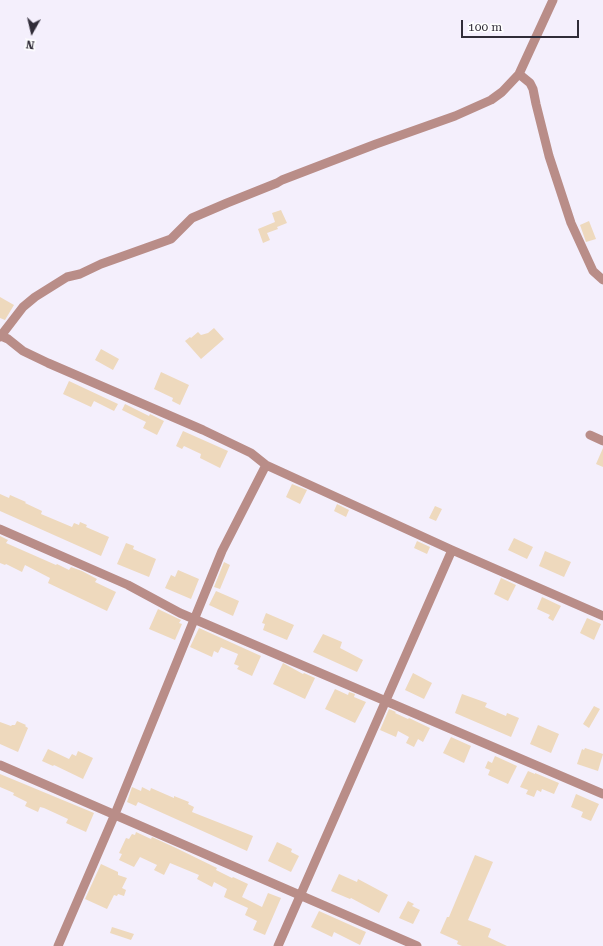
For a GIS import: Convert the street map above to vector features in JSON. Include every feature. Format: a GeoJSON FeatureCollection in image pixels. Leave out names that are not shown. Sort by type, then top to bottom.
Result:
{"type":"FeatureCollection","features":[{"type":"Feature","properties":{"kind":"street"},"geometry":{"type":"LineString","coordinates":[[553,0],[519,74],[502,92],[491,100],[455,116],[282,180],[277,184],[192,218],[171,239],[101,264],[80,274],[67,277],[35,297],[23,307],[0,336],[8,339],[23,351],[42,360],[203,430],[251,453],[266,465],[452,550],[603,616]]}},
{"type":"Feature","properties":{"kind":"street"},"geometry":{"type":"LineString","coordinates":[[519,74],[530,83],[533,89],[549,156],[571,223],[593,271],[603,280]]}},
{"type":"Feature","properties":{"kind":"street"},"geometry":{"type":"LineString","coordinates":[[590,434],[603,441]]}},
{"type":"Feature","properties":{"kind":"street"},"geometry":{"type":"LineString","coordinates":[[58,946],[115,814],[222,551],[266,465]]}},
{"type":"Feature","properties":{"kind":"street"},"geometry":{"type":"LineString","coordinates":[[0,529],[128,585],[180,613],[603,794]]}},
{"type":"Feature","properties":{"kind":"street"},"geometry":{"type":"LineString","coordinates":[[278,946],[452,550]]}},
{"type":"Feature","properties":{"kind":"street"},"geometry":{"type":"LineString","coordinates":[[0,765],[417,946]]}},
{"type":"Feature","properties":{"kind":"building"},"geometry":{"type":"Polygon","coordinates":[[[281,210],[287,223],[277,227],[278,229],[267,233],[270,240],[263,243],[258,229],[275,222],[272,213],[281,210]]]}},
{"type":"Feature","properties":{"kind":"building"},"geometry":{"type":"Polygon","coordinates":[[[589,221],[596,239],[586,242],[580,225],[589,221]]]}},
{"type":"Feature","properties":{"kind":"building"},"geometry":{"type":"Polygon","coordinates":[[[0,297],[14,305],[5,320],[0,318],[0,297]]]}},
{"type":"Feature","properties":{"kind":"building"},"geometry":{"type":"Polygon","coordinates":[[[214,328],[224,339],[201,359],[185,341],[198,332],[201,335],[208,333],[214,328]]]}},
{"type":"Feature","properties":{"kind":"building"},"geometry":{"type":"Polygon","coordinates":[[[101,349],[119,359],[113,370],[95,360],[101,349]]]}},
{"type":"Feature","properties":{"kind":"building"},"geometry":{"type":"Polygon","coordinates":[[[161,372],[189,385],[180,405],[172,401],[173,398],[154,389],[161,372]]]}},
{"type":"Feature","properties":{"kind":"building"},"geometry":{"type":"Polygon","coordinates":[[[69,381],[118,404],[114,411],[94,401],[91,407],[63,394],[69,381]]]}},
{"type":"Feature","properties":{"kind":"building"},"geometry":{"type":"Polygon","coordinates":[[[125,404],[149,416],[150,414],[164,421],[157,435],[143,428],[146,422],[122,410],[125,404]]]}},
{"type":"Feature","properties":{"kind":"building"},"geometry":{"type":"Polygon","coordinates":[[[183,431],[228,451],[220,468],[200,458],[201,454],[184,446],[182,449],[176,446],[183,431]]]}},
{"type":"Feature","properties":{"kind":"building"},"geometry":{"type":"Polygon","coordinates":[[[603,448],[603,467],[596,464],[603,448]]]}},
{"type":"Feature","properties":{"kind":"building"},"geometry":{"type":"Polygon","coordinates":[[[292,484],[307,490],[300,504],[286,497],[292,484]]]}},
{"type":"Feature","properties":{"kind":"building"},"geometry":{"type":"Polygon","coordinates":[[[0,494],[9,498],[10,495],[26,502],[25,503],[42,511],[41,514],[72,527],[74,523],[79,525],[80,522],[87,525],[86,527],[109,537],[101,556],[0,511],[0,494]]]}},
{"type":"Feature","properties":{"kind":"building"},"geometry":{"type":"Polygon","coordinates":[[[337,504],[349,510],[346,517],[334,511],[337,504]]]}},
{"type":"Feature","properties":{"kind":"building"},"geometry":{"type":"Polygon","coordinates":[[[435,506],[442,509],[436,521],[429,518],[435,506]]]}},
{"type":"Feature","properties":{"kind":"building"},"geometry":{"type":"Polygon","coordinates":[[[0,536],[8,540],[6,543],[56,565],[57,564],[69,570],[71,567],[82,571],[97,579],[95,582],[116,592],[107,611],[48,583],[50,578],[25,565],[22,572],[6,564],[0,563],[0,536]]]}},
{"type":"Feature","properties":{"kind":"building"},"geometry":{"type":"Polygon","coordinates":[[[514,538],[533,547],[527,559],[508,550],[514,538]]]}},
{"type":"Feature","properties":{"kind":"building"},"geometry":{"type":"Polygon","coordinates":[[[417,541],[430,547],[427,554],[414,548],[417,541]]]}},
{"type":"Feature","properties":{"kind":"building"},"geometry":{"type":"Polygon","coordinates":[[[126,543],[134,546],[133,549],[156,559],[149,577],[117,564],[126,543]]]}},
{"type":"Feature","properties":{"kind":"building"},"geometry":{"type":"Polygon","coordinates":[[[545,551],[571,562],[564,577],[539,566],[545,551]]]}},
{"type":"Feature","properties":{"kind":"building"},"geometry":{"type":"Polygon","coordinates":[[[224,562],[230,565],[220,589],[214,587],[224,562]]]}},
{"type":"Feature","properties":{"kind":"building"},"geometry":{"type":"Polygon","coordinates":[[[178,570],[199,579],[191,599],[165,588],[171,575],[175,577],[178,570]]]}},
{"type":"Feature","properties":{"kind":"building"},"geometry":{"type":"Polygon","coordinates":[[[501,578],[516,585],[508,601],[494,594],[501,578]]]}},
{"type":"Feature","properties":{"kind":"building"},"geometry":{"type":"Polygon","coordinates":[[[216,591],[239,601],[233,616],[209,605],[216,591]]]}},
{"type":"Feature","properties":{"kind":"building"},"geometry":{"type":"Polygon","coordinates":[[[542,597],[561,606],[553,621],[548,618],[550,615],[537,609],[542,597]]]}},
{"type":"Feature","properties":{"kind":"building"},"geometry":{"type":"Polygon","coordinates":[[[158,609],[181,620],[179,623],[182,624],[175,640],[149,629],[158,609]]]}},
{"type":"Feature","properties":{"kind":"building"},"geometry":{"type":"Polygon","coordinates":[[[266,613],[294,625],[287,640],[263,630],[265,624],[262,623],[266,613]]]}},
{"type":"Feature","properties":{"kind":"building"},"geometry":{"type":"Polygon","coordinates":[[[587,618],[601,624],[594,640],[580,633],[587,618]]]}},
{"type":"Feature","properties":{"kind":"building"},"geometry":{"type":"Polygon","coordinates":[[[199,628],[261,656],[252,676],[237,669],[239,666],[234,664],[238,654],[221,647],[218,653],[214,651],[212,657],[190,647],[199,628]]]}},
{"type":"Feature","properties":{"kind":"building"},"geometry":{"type":"Polygon","coordinates":[[[323,634],[342,642],[340,648],[363,660],[357,672],[313,652],[323,634]]]}},
{"type":"Feature","properties":{"kind":"building"},"geometry":{"type":"Polygon","coordinates":[[[283,663],[303,674],[304,673],[315,678],[305,699],[273,684],[283,663]]]}},
{"type":"Feature","properties":{"kind":"building"},"geometry":{"type":"Polygon","coordinates":[[[413,673],[432,683],[424,699],[405,690],[413,673]]]}},
{"type":"Feature","properties":{"kind":"building"},"geometry":{"type":"Polygon","coordinates":[[[335,689],[348,695],[349,692],[355,694],[354,697],[366,702],[355,723],[325,709],[335,689]]]}},
{"type":"Feature","properties":{"kind":"building"},"geometry":{"type":"Polygon","coordinates":[[[462,694],[487,703],[485,707],[506,716],[507,713],[519,718],[511,737],[455,713],[462,694]]]}},
{"type":"Feature","properties":{"kind":"building"},"geometry":{"type":"Polygon","coordinates":[[[594,706],[600,709],[589,728],[583,724],[594,706]]]}},
{"type":"Feature","properties":{"kind":"building"},"geometry":{"type":"Polygon","coordinates":[[[389,709],[430,728],[423,742],[418,739],[414,747],[406,743],[409,737],[398,731],[396,737],[380,730],[389,709]]]}},
{"type":"Feature","properties":{"kind":"building"},"geometry":{"type":"Polygon","coordinates":[[[17,721],[26,725],[25,726],[28,728],[18,752],[0,744],[0,722],[11,726],[15,725],[17,721]]]}},
{"type":"Feature","properties":{"kind":"building"},"geometry":{"type":"Polygon","coordinates":[[[538,725],[559,734],[551,753],[530,744],[538,725]]]}},
{"type":"Feature","properties":{"kind":"building"},"geometry":{"type":"Polygon","coordinates":[[[451,737],[471,746],[464,763],[443,753],[451,737]]]}},
{"type":"Feature","properties":{"kind":"building"},"geometry":{"type":"Polygon","coordinates":[[[585,748],[603,754],[598,771],[577,764],[582,749],[584,750],[585,748]]]}},
{"type":"Feature","properties":{"kind":"building"},"geometry":{"type":"Polygon","coordinates":[[[48,749],[69,759],[72,754],[76,756],[78,751],[93,758],[83,779],[42,761],[48,749]]]}},
{"type":"Feature","properties":{"kind":"building"},"geometry":{"type":"Polygon","coordinates":[[[495,756],[517,766],[508,784],[488,775],[490,770],[485,768],[488,761],[492,763],[495,756]]]}},
{"type":"Feature","properties":{"kind":"building"},"geometry":{"type":"Polygon","coordinates":[[[528,771],[559,783],[554,794],[542,789],[541,792],[537,790],[534,797],[526,794],[528,790],[520,787],[528,771]]]}},
{"type":"Feature","properties":{"kind":"building"},"geometry":{"type":"Polygon","coordinates":[[[0,774],[94,813],[86,832],[66,823],[68,819],[44,808],[40,807],[38,812],[25,806],[27,802],[13,795],[14,793],[0,787],[0,774]]]}},
{"type":"Feature","properties":{"kind":"building"},"geometry":{"type":"Polygon","coordinates":[[[132,787],[141,791],[142,787],[150,791],[151,788],[174,798],[174,796],[189,802],[188,804],[194,807],[192,812],[253,836],[247,851],[138,802],[136,806],[127,802],[132,787]]]}},
{"type":"Feature","properties":{"kind":"building"},"geometry":{"type":"Polygon","coordinates":[[[576,794],[599,804],[591,821],[581,817],[583,812],[571,807],[576,794]]]}},
{"type":"Feature","properties":{"kind":"building"},"geometry":{"type":"Polygon","coordinates":[[[136,832],[151,839],[152,837],[176,848],[217,868],[216,870],[232,878],[233,877],[248,884],[242,897],[262,907],[268,893],[281,898],[265,935],[253,930],[257,921],[245,915],[248,908],[224,897],[227,889],[214,882],[212,887],[197,879],[199,875],[170,863],[164,875],[154,870],[157,865],[140,857],[134,867],[119,860],[122,854],[119,853],[126,838],[129,839],[132,834],[135,835],[136,832]]]}},
{"type":"Feature","properties":{"kind":"building"},"geometry":{"type":"Polygon","coordinates":[[[277,842],[292,849],[291,852],[299,856],[291,872],[268,861],[277,842]]]}},
{"type":"Feature","properties":{"kind":"building"},"geometry":{"type":"Polygon","coordinates":[[[475,855],[493,862],[468,920],[491,929],[488,937],[507,946],[462,946],[457,944],[458,941],[440,933],[447,917],[449,917],[475,855]]]}},
{"type":"Feature","properties":{"kind":"building"},"geometry":{"type":"Polygon","coordinates":[[[101,864],[118,872],[118,875],[127,878],[122,888],[126,890],[124,896],[118,894],[117,896],[114,895],[107,909],[85,899],[101,864]]]}},
{"type":"Feature","properties":{"kind":"building"},"geometry":{"type":"Polygon","coordinates":[[[339,874],[357,882],[358,879],[388,895],[379,913],[351,898],[350,899],[331,891],[339,874]]]}},
{"type":"Feature","properties":{"kind":"building"},"geometry":{"type":"Polygon","coordinates":[[[408,901],[414,904],[412,906],[420,910],[413,924],[399,918],[408,901]]]}},
{"type":"Feature","properties":{"kind":"building"},"geometry":{"type":"Polygon","coordinates":[[[319,911],[366,932],[360,945],[334,932],[332,937],[311,927],[319,911]]]}},
{"type":"Feature","properties":{"kind":"building"},"geometry":{"type":"Polygon","coordinates":[[[112,927],[134,934],[131,940],[110,933],[112,927]]]}}]}
